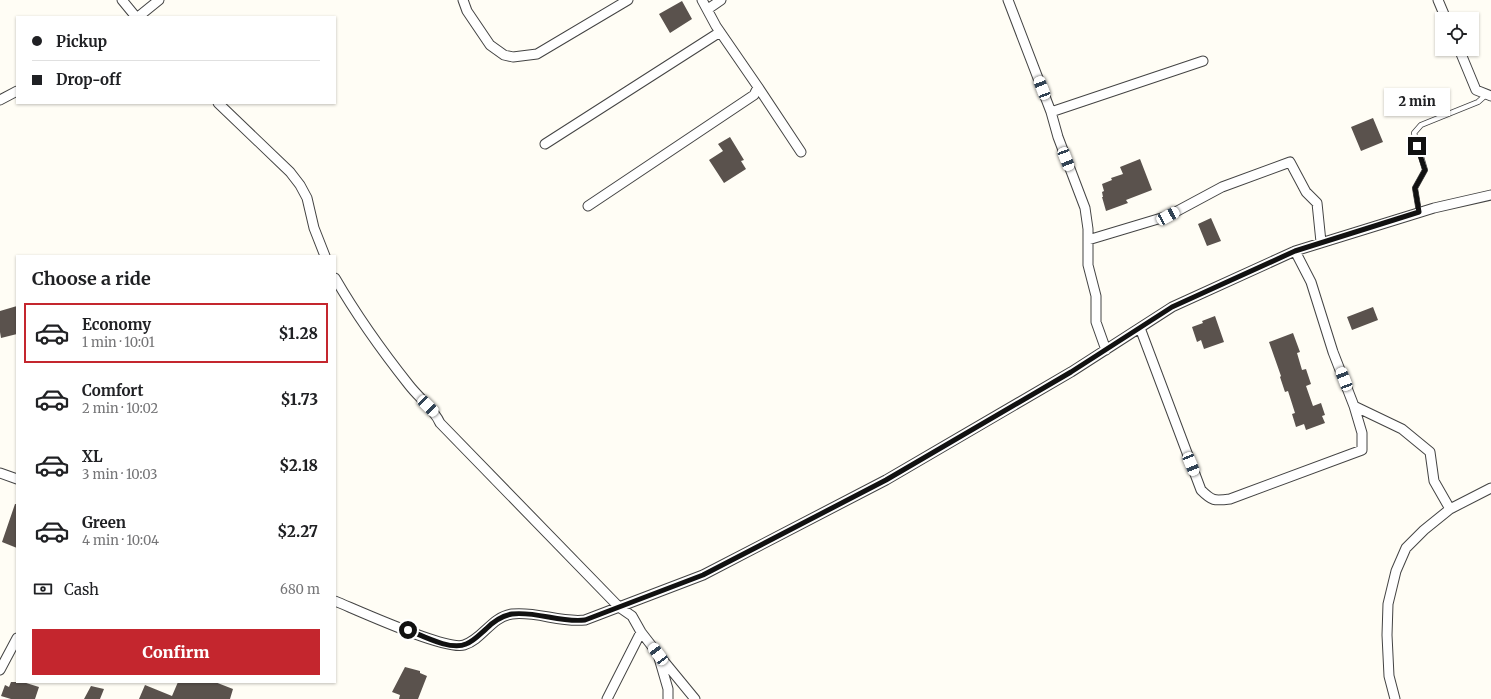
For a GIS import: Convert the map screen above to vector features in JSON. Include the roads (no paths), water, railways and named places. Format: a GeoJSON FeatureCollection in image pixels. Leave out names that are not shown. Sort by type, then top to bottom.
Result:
{"type":"FeatureCollection","features":[{"type":"Feature","properties":{"kind":"street"},"geometry":{"type":"LineString","coordinates":[[122,0],[136,16]]}},
{"type":"Feature","properties":{"kind":"street"},"geometry":{"type":"LineString","coordinates":[[138,16],[159,0]]}},
{"type":"Feature","properties":{"kind":"street"},"geometry":{"type":"LineString","coordinates":[[463,0],[467,11],[490,45],[504,55],[513,57],[537,54],[628,0]]}},
{"type":"Feature","properties":{"kind":"street"},"geometry":{"type":"LineString","coordinates":[[702,0],[720,32],[801,152]]}},
{"type":"Feature","properties":{"kind":"street"},"geometry":{"type":"LineString","coordinates":[[708,9],[721,0]]}},
{"type":"Feature","properties":{"kind":"street"},"geometry":{"type":"LineString","coordinates":[[1008,0],[1051,112],[1058,137],[1086,208],[1088,229],[1088,265],[1096,296],[1096,322],[1106,350]]}},
{"type":"Feature","properties":{"kind":"street"},"geometry":{"type":"LineString","coordinates":[[1438,0],[1443,12]]}},
{"type":"Feature","properties":{"kind":"street"},"geometry":{"type":"LineString","coordinates":[[545,144],[720,32]]}},
{"type":"Feature","properties":{"kind":"street"},"geometry":{"type":"LineString","coordinates":[[1462,56],[1476,90],[1489,95]]}},
{"type":"Feature","properties":{"kind":"street"},"geometry":{"type":"LineString","coordinates":[[1051,112],[1203,61]]}},
{"type":"Feature","properties":{"kind":"street"},"geometry":{"type":"LineString","coordinates":[[588,206],[754,95],[758,87]]}},
{"type":"Feature","properties":{"kind":"street"},"geometry":{"type":"LineString","coordinates":[[0,100],[16,92]]}},
{"type":"Feature","properties":{"kind":"street"},"geometry":{"type":"LineString","coordinates":[[219,104],[290,172],[300,185],[307,198],[314,228],[324,255]]}},
{"type":"Feature","properties":{"kind":"street"},"geometry":{"type":"LineString","coordinates":[[1088,240],[1168,216],[1222,187],[1290,162],[1306,192],[1317,203],[1320,242]]}},
{"type":"Feature","properties":{"kind":"street"},"geometry":{"type":"LineString","coordinates":[[336,601],[437,642],[456,646],[467,644],[498,619],[512,614],[534,614],[574,621],[585,620],[703,575],[886,480],[1071,372],[1172,307],[1295,251],[1320,242],[1419,212],[1491,195]]}},
{"type":"Feature","properties":{"kind":"street"},"geometry":{"type":"LineString","coordinates":[[1140,328],[1201,490],[1210,499],[1216,501],[1230,499],[1362,450],[1362,433],[1354,406],[1333,352],[1311,282],[1295,251]]}},
{"type":"Feature","properties":{"kind":"street"},"geometry":{"type":"LineString","coordinates":[[336,280],[370,335],[418,397],[437,416],[440,423],[619,607],[632,616],[641,632],[695,699]]}},
{"type":"Feature","properties":{"kind":"street"},"geometry":{"type":"LineString","coordinates":[[1354,406],[1402,429],[1430,452],[1434,480],[1450,509]]}},
{"type":"Feature","properties":{"kind":"street"},"geometry":{"type":"LineString","coordinates":[[0,473],[16,479]]}},
{"type":"Feature","properties":{"kind":"street"},"geometry":{"type":"LineString","coordinates":[[1395,699],[1388,676],[1388,604],[1396,572],[1406,548],[1424,530],[1450,509],[1491,488]]}},
{"type":"Feature","properties":{"kind":"street"},"geometry":{"type":"LineString","coordinates":[[607,699],[641,632]]}},
{"type":"Feature","properties":{"kind":"street"},"geometry":{"type":"LineString","coordinates":[[0,670],[16,640]]}},
{"type":"Feature","properties":{"kind":"street"},"geometry":{"type":"LineString","coordinates":[[658,654],[668,689],[668,699]]}},
{"type":"Feature","properties":{"kind":"lane"},"geometry":{"type":"LineString","coordinates":[[1419,212],[1415,188],[1425,170],[1414,133],[1421,125],[1478,102],[1489,95]]}}]}
